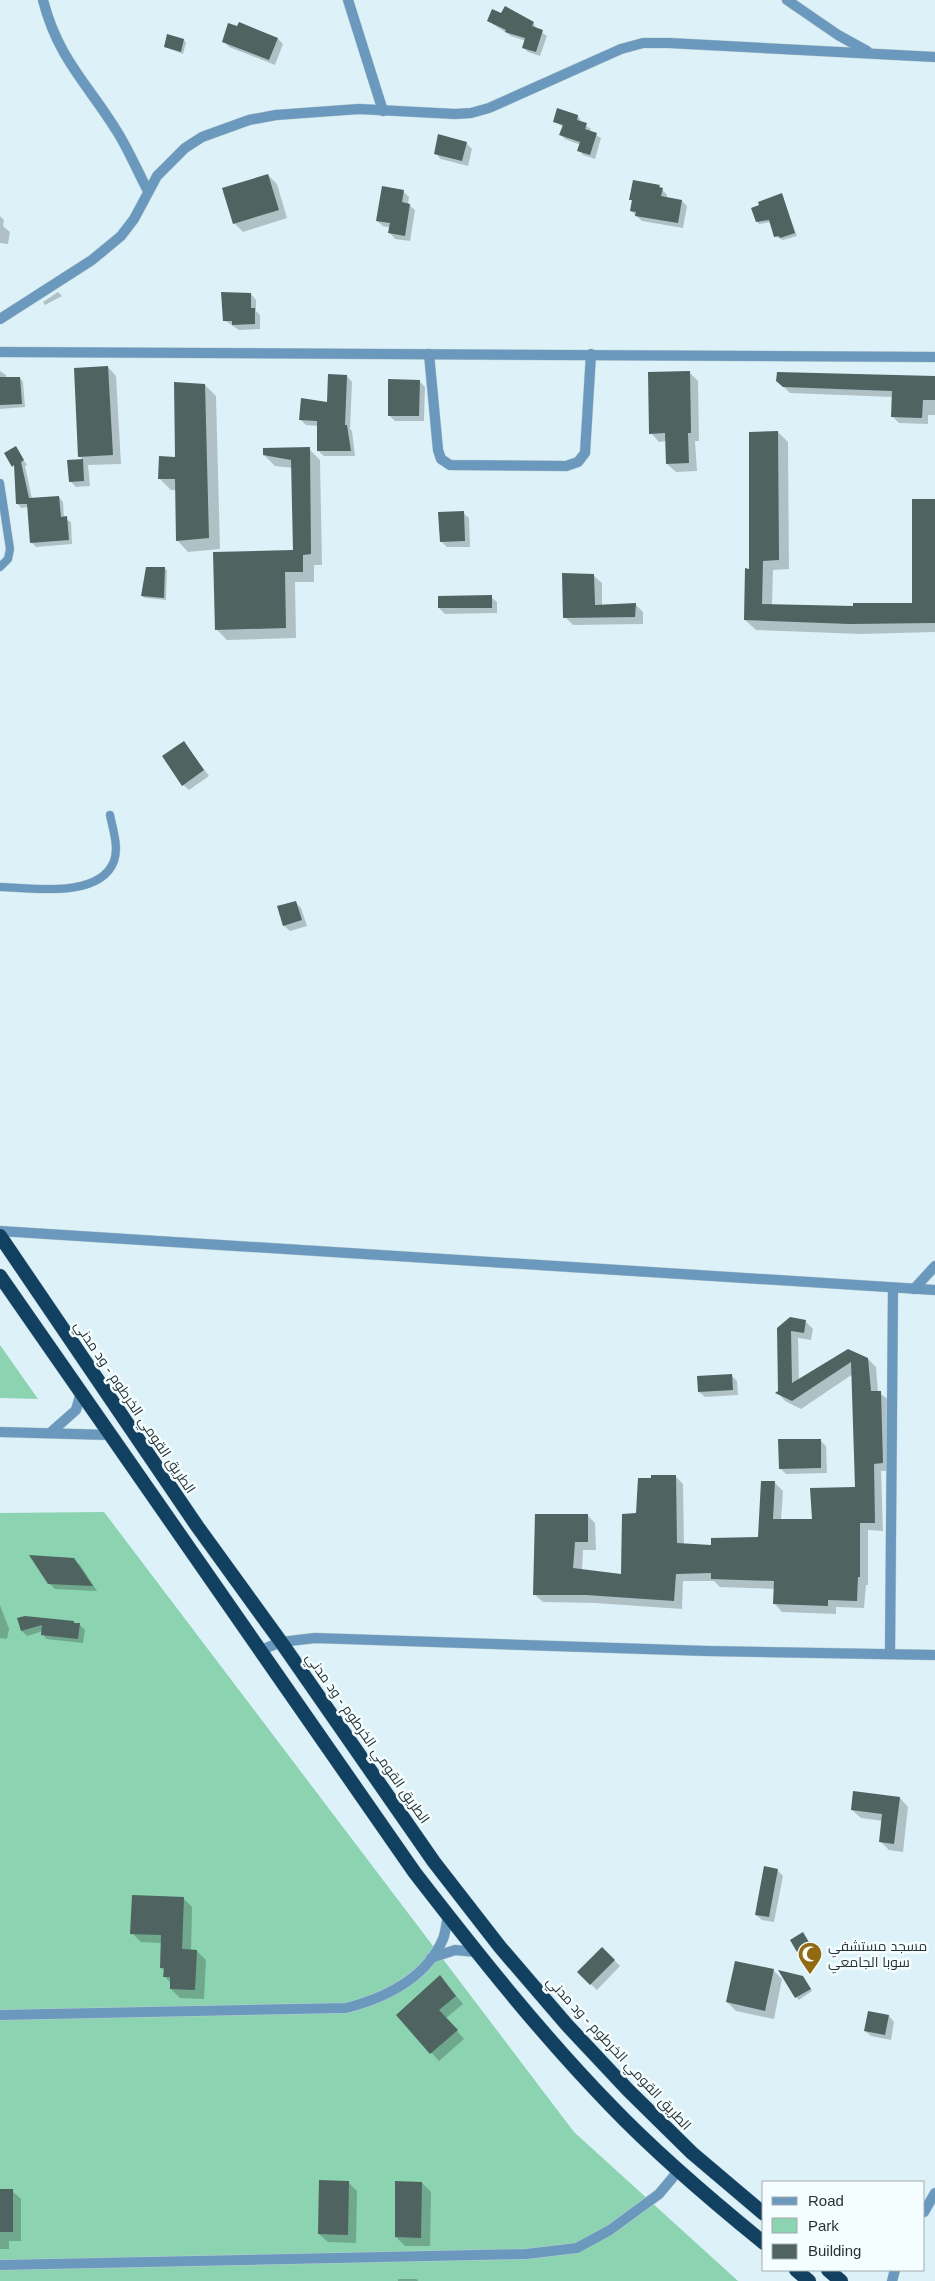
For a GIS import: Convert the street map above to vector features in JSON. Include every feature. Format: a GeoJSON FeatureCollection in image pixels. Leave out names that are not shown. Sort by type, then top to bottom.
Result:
{"type":"FeatureCollection","features":[{"type":"Feature","properties":{"kind":"highway","name":"الطريق القومي الخرطوم - ود مدني"},"geometry":{"type":"LineString","coordinates":[[0,1236],[128,1426],[434,1862],[500,1947],[566,2024],[628,2090],[692,2153],[762,2212]]}},
{"type":"Feature","properties":{"kind":"highway"},"geometry":{"type":"LineString","coordinates":[[0,1276],[361,1796],[476,1952],[611,2107],[679,2170],[762,2241]]}},
{"type":"Feature","properties":{"kind":"highway"},"geometry":{"type":"LineString","coordinates":[[797,2271],[810,2281]]}},
{"type":"Feature","properties":{"kind":"highway"},"geometry":{"type":"LineString","coordinates":[[829,2271],[841,2281]]}},
{"type":"Feature","properties":{"kind":"street"},"geometry":{"type":"LineString","coordinates":[[43,0],[57,41],[67,61],[118,133],[148,191]]}},
{"type":"Feature","properties":{"kind":"street"},"geometry":{"type":"LineString","coordinates":[[348,0],[383,111]]}},
{"type":"Feature","properties":{"kind":"street"},"geometry":{"type":"LineString","coordinates":[[787,0],[838,35],[870,52]]}},
{"type":"Feature","properties":{"kind":"street"},"geometry":{"type":"LineString","coordinates":[[0,318],[92,260],[121,236],[134,219],[148,191],[163,169],[185,148],[202,137],[249,120],[276,115],[350,110],[471,113],[489,108],[621,49],[643,43],[870,52],[935,57]]}},
{"type":"Feature","properties":{"kind":"street"},"geometry":{"type":"LineString","coordinates":[[2,350],[935,357]]}},
{"type":"Feature","properties":{"kind":"street"},"geometry":{"type":"LineString","coordinates":[[429,354],[438,450],[441,460],[450,465],[566,466],[578,462],[584,453],[591,354]]}},
{"type":"Feature","properties":{"kind":"street"},"geometry":{"type":"LineString","coordinates":[[0,1231],[893,1289],[935,1290]]}},
{"type":"Feature","properties":{"kind":"street"},"geometry":{"type":"LineString","coordinates":[[914,1289],[935,1266]]}},
{"type":"Feature","properties":{"kind":"street"},"geometry":{"type":"LineString","coordinates":[[890,1654],[893,1289]]}},
{"type":"Feature","properties":{"kind":"street"},"geometry":{"type":"LineString","coordinates":[[50,1433],[76,1410],[80,1392]]}},
{"type":"Feature","properties":{"kind":"street"},"geometry":{"type":"LineString","coordinates":[[0,1432],[110,1435]]}},
{"type":"Feature","properties":{"kind":"street"},"geometry":{"type":"LineString","coordinates":[[261,1650],[281,1642],[315,1638],[380,1638],[504,1645],[935,1655]]}},
{"type":"Feature","properties":{"kind":"street"},"geometry":{"type":"LineString","coordinates":[[0,2014],[346,2008],[387,1995],[417,1974],[432,1958],[444,1938],[448,1916]]}},
{"type":"Feature","properties":{"kind":"street"},"geometry":{"type":"LineString","coordinates":[[432,1958],[454,1950],[476,1952]]}},
{"type":"Feature","properties":{"kind":"street"},"geometry":{"type":"LineString","coordinates":[[0,2265],[526,2254],[577,2248],[610,2230],[659,2194],[679,2170]]}},
{"type":"Feature","properties":{"kind":"street"},"geometry":{"type":"LineString","coordinates":[[925,2210],[935,2193]]}},
{"type":"Feature","properties":{"kind":"lane"},"geometry":{"type":"LineString","coordinates":[[0,483],[7,518],[10,550],[8,559],[0,567]]}},
{"type":"Feature","properties":{"kind":"lane"},"geometry":{"type":"LineString","coordinates":[[0,887],[63,890],[92,883],[109,872],[114,860],[116,844],[110,815]]}},
{"type":"Feature","properties":{"kind":"green space"},"geometry":{"type":"Polygon","coordinates":[[[0,1345],[38,1399],[0,1398],[0,1345]]]}},
{"type":"Feature","properties":{"kind":"green space"},"geometry":{"type":"Polygon","coordinates":[[[104,1512],[574,2132],[738,2281],[0,2281],[0,1513],[104,1512]]]}},
{"type":"Feature","properties":{"kind":"building"},"geometry":{"type":"Polygon","coordinates":[[[505,6],[534,22],[532,26],[543,30],[536,52],[522,48],[525,38],[505,32],[506,30],[487,21],[492,9],[501,13],[505,6]]]}},
{"type":"Feature","properties":{"kind":"building"},"geometry":{"type":"Polygon","coordinates":[[[239,22],[278,38],[269,60],[222,42],[228,23],[237,26],[239,22]]]}},
{"type":"Feature","properties":{"kind":"building"},"geometry":{"type":"Polygon","coordinates":[[[167,34],[184,39],[181,52],[164,47],[167,34]]]}},
{"type":"Feature","properties":{"kind":"building"},"geometry":{"type":"Polygon","coordinates":[[[557,108],[578,115],[577,120],[587,123],[585,129],[597,133],[590,155],[577,151],[580,142],[559,135],[563,125],[553,122],[557,108]]]}},
{"type":"Feature","properties":{"kind":"building"},"geometry":{"type":"Polygon","coordinates":[[[438,134],[467,142],[462,161],[434,154],[438,134]]]}},
{"type":"Feature","properties":{"kind":"building"},"geometry":{"type":"Polygon","coordinates":[[[268,174],[279,210],[233,224],[222,188],[268,174]]]}},
{"type":"Feature","properties":{"kind":"building"},"geometry":{"type":"Polygon","coordinates":[[[633,180],[660,185],[659,187],[663,188],[661,196],[682,200],[678,223],[635,216],[636,212],[630,211],[632,200],[629,200],[633,180]]]}},
{"type":"Feature","properties":{"kind":"building"},"geometry":{"type":"Polygon","coordinates":[[[382,186],[404,190],[402,202],[410,204],[405,236],[388,233],[390,223],[376,221],[382,186]]]}},
{"type":"Feature","properties":{"kind":"building"},"geometry":{"type":"Polygon","coordinates":[[[782,193],[795,233],[780,238],[779,236],[774,237],[769,220],[756,222],[751,208],[759,205],[758,202],[782,193]]]}},
{"type":"Feature","properties":{"kind":"building"},"geometry":{"type":"Polygon","coordinates":[[[221,292],[251,293],[251,308],[255,308],[255,324],[232,325],[232,321],[223,321],[221,292]]]}},
{"type":"Feature","properties":{"kind":"building"},"geometry":{"type":"Polygon","coordinates":[[[108,366],[113,455],[78,457],[74,368],[108,366]]]}},
{"type":"Feature","properties":{"kind":"building"},"geometry":{"type":"Polygon","coordinates":[[[690,371],[691,433],[688,433],[689,463],[666,464],[665,433],[649,434],[648,372],[690,371]]]}},
{"type":"Feature","properties":{"kind":"building"},"geometry":{"type":"Polygon","coordinates":[[[777,372],[935,376],[935,400],[923,400],[922,418],[891,417],[892,391],[783,387],[776,381],[777,372]]]}},
{"type":"Feature","properties":{"kind":"building"},"geometry":{"type":"Polygon","coordinates":[[[328,374],[347,375],[345,425],[347,425],[351,451],[317,451],[317,421],[299,420],[301,398],[327,402],[328,374]]]}},
{"type":"Feature","properties":{"kind":"building"},"geometry":{"type":"Polygon","coordinates":[[[0,377],[20,377],[22,404],[0,405],[0,377]]]}},
{"type":"Feature","properties":{"kind":"building"},"geometry":{"type":"Polygon","coordinates":[[[388,379],[420,380],[419,416],[388,416],[388,379]]]}},
{"type":"Feature","properties":{"kind":"building"},"geometry":{"type":"Polygon","coordinates":[[[174,382],[205,384],[209,538],[176,541],[175,479],[158,479],[159,456],[175,457],[174,382]]]}},
{"type":"Feature","properties":{"kind":"building"},"geometry":{"type":"Polygon","coordinates":[[[778,431],[779,560],[763,561],[762,604],[853,606],[853,603],[912,603],[912,499],[935,499],[935,623],[850,624],[744,620],[745,568],[749,569],[749,432],[778,431]]]}},
{"type":"Feature","properties":{"kind":"building"},"geometry":{"type":"Polygon","coordinates":[[[16,446],[24,460],[21,462],[29,498],[59,496],[61,517],[67,516],[69,540],[30,543],[27,504],[16,504],[14,465],[12,467],[4,453],[16,446]]]}},
{"type":"Feature","properties":{"kind":"building"},"geometry":{"type":"Polygon","coordinates":[[[310,447],[311,554],[303,555],[303,572],[285,572],[286,628],[215,630],[213,552],[293,550],[291,460],[263,455],[263,448],[310,447]]]}},
{"type":"Feature","properties":{"kind":"building"},"geometry":{"type":"Polygon","coordinates":[[[83,459],[84,481],[69,482],[67,460],[83,459]]]}},
{"type":"Feature","properties":{"kind":"building"},"geometry":{"type":"Polygon","coordinates":[[[464,511],[465,541],[440,542],[438,512],[464,511]]]}},
{"type":"Feature","properties":{"kind":"building"},"geometry":{"type":"Polygon","coordinates":[[[146,567],[165,567],[164,598],[141,596],[146,567]]]}},
{"type":"Feature","properties":{"kind":"building"},"geometry":{"type":"Polygon","coordinates":[[[562,573],[594,574],[595,605],[636,603],[635,617],[563,618],[562,573]]]}},
{"type":"Feature","properties":{"kind":"building"},"geometry":{"type":"Polygon","coordinates":[[[492,595],[492,608],[438,608],[438,596],[492,595]]]}},
{"type":"Feature","properties":{"kind":"building"},"geometry":{"type":"Polygon","coordinates":[[[184,741],[204,770],[182,786],[162,756],[184,741]]]}},
{"type":"Feature","properties":{"kind":"building"},"geometry":{"type":"Polygon","coordinates":[[[296,901],[302,920],[283,926],[277,906],[296,901]]]}},
{"type":"Feature","properties":{"kind":"building"},"geometry":{"type":"Polygon","coordinates":[[[790,1317],[806,1320],[804,1333],[791,1331],[792,1383],[848,1349],[868,1358],[871,1391],[881,1391],[883,1463],[874,1464],[875,1523],[860,1523],[860,1577],[858,1577],[857,1601],[828,1600],[828,1606],[773,1604],[774,1581],[711,1579],[711,1573],[676,1574],[674,1601],[586,1595],[533,1595],[535,1514],[588,1514],[588,1542],[575,1542],[573,1568],[621,1574],[622,1514],[636,1513],[638,1478],[651,1478],[651,1475],[676,1475],[677,1543],[711,1545],[711,1538],[758,1537],[761,1481],[775,1481],[773,1519],[812,1519],[810,1488],[855,1487],[851,1362],[792,1401],[775,1393],[778,1391],[777,1328],[790,1317]]]}},
{"type":"Feature","properties":{"kind":"building"},"geometry":{"type":"Polygon","coordinates":[[[732,1374],[733,1390],[698,1392],[697,1376],[732,1374]]]}},
{"type":"Feature","properties":{"kind":"building"},"geometry":{"type":"Polygon","coordinates":[[[778,1439],[821,1439],[821,1468],[779,1469],[778,1439]]]}},
{"type":"Feature","properties":{"kind":"building"},"geometry":{"type":"Polygon","coordinates":[[[29,1555],[74,1558],[93,1586],[48,1584],[29,1555]]]}},
{"type":"Feature","properties":{"kind":"building"},"geometry":{"type":"Polygon","coordinates":[[[25,1616],[80,1623],[78,1639],[41,1635],[42,1625],[21,1631],[17,1618],[25,1616]]]}},
{"type":"Feature","properties":{"kind":"building"},"geometry":{"type":"Polygon","coordinates":[[[853,1791],[900,1797],[894,1844],[879,1842],[882,1814],[851,1810],[853,1791]]]}},
{"type":"Feature","properties":{"kind":"building"},"geometry":{"type":"Polygon","coordinates":[[[764,1866],[778,1869],[769,1917],[755,1915],[764,1866]]]}},
{"type":"Feature","properties":{"kind":"building"},"geometry":{"type":"Polygon","coordinates":[[[132,1895],[184,1897],[182,1949],[197,1950],[195,1990],[170,1989],[170,1977],[163,1977],[164,1968],[160,1968],[161,1935],[130,1934],[132,1895]]]}},
{"type":"Feature","properties":{"kind":"building"},"geometry":{"type":"Polygon","coordinates":[[[803,1932],[810,1944],[797,1952],[790,1940],[803,1932]]]}},
{"type":"Feature","properties":{"kind":"building"},"geometry":{"type":"Polygon","coordinates":[[[602,1947],[615,1960],[590,1985],[577,1972],[602,1947]]]}},
{"type":"Feature","properties":{"kind":"building"},"geometry":{"type":"Polygon","coordinates":[[[735,1961],[774,1969],[765,2011],[726,2002],[735,1961]]]}},
{"type":"Feature","properties":{"kind":"building"},"geometry":{"type":"Polygon","coordinates":[[[778,1970],[803,1976],[811,1989],[795,1998],[778,1970]]]}},
{"type":"Feature","properties":{"kind":"building"},"geometry":{"type":"Polygon","coordinates":[[[440,1975],[456,1996],[439,2010],[458,2030],[430,2054],[396,2015],[440,1975]]]}},
{"type":"Feature","properties":{"kind":"building"},"geometry":{"type":"Polygon","coordinates":[[[868,2011],[889,2015],[885,2035],[864,2031],[868,2011]]]}},
{"type":"Feature","properties":{"kind":"building"},"geometry":{"type":"Polygon","coordinates":[[[319,2180],[349,2181],[348,2235],[318,2234],[319,2180]]]}},
{"type":"Feature","properties":{"kind":"building"},"geometry":{"type":"Polygon","coordinates":[[[395,2181],[422,2182],[421,2238],[395,2237],[395,2181]]]}},
{"type":"Feature","properties":{"kind":"building"},"geometry":{"type":"Polygon","coordinates":[[[0,2189],[13,2189],[13,2232],[0,2232],[0,2189]]]}},
{"type":"Feature","properties":{"kind":"place","name":"مسجد مستشفي سوبا الجامعي"},"geometry":{"type":"Point","coordinates":[810,1975]}}]}
